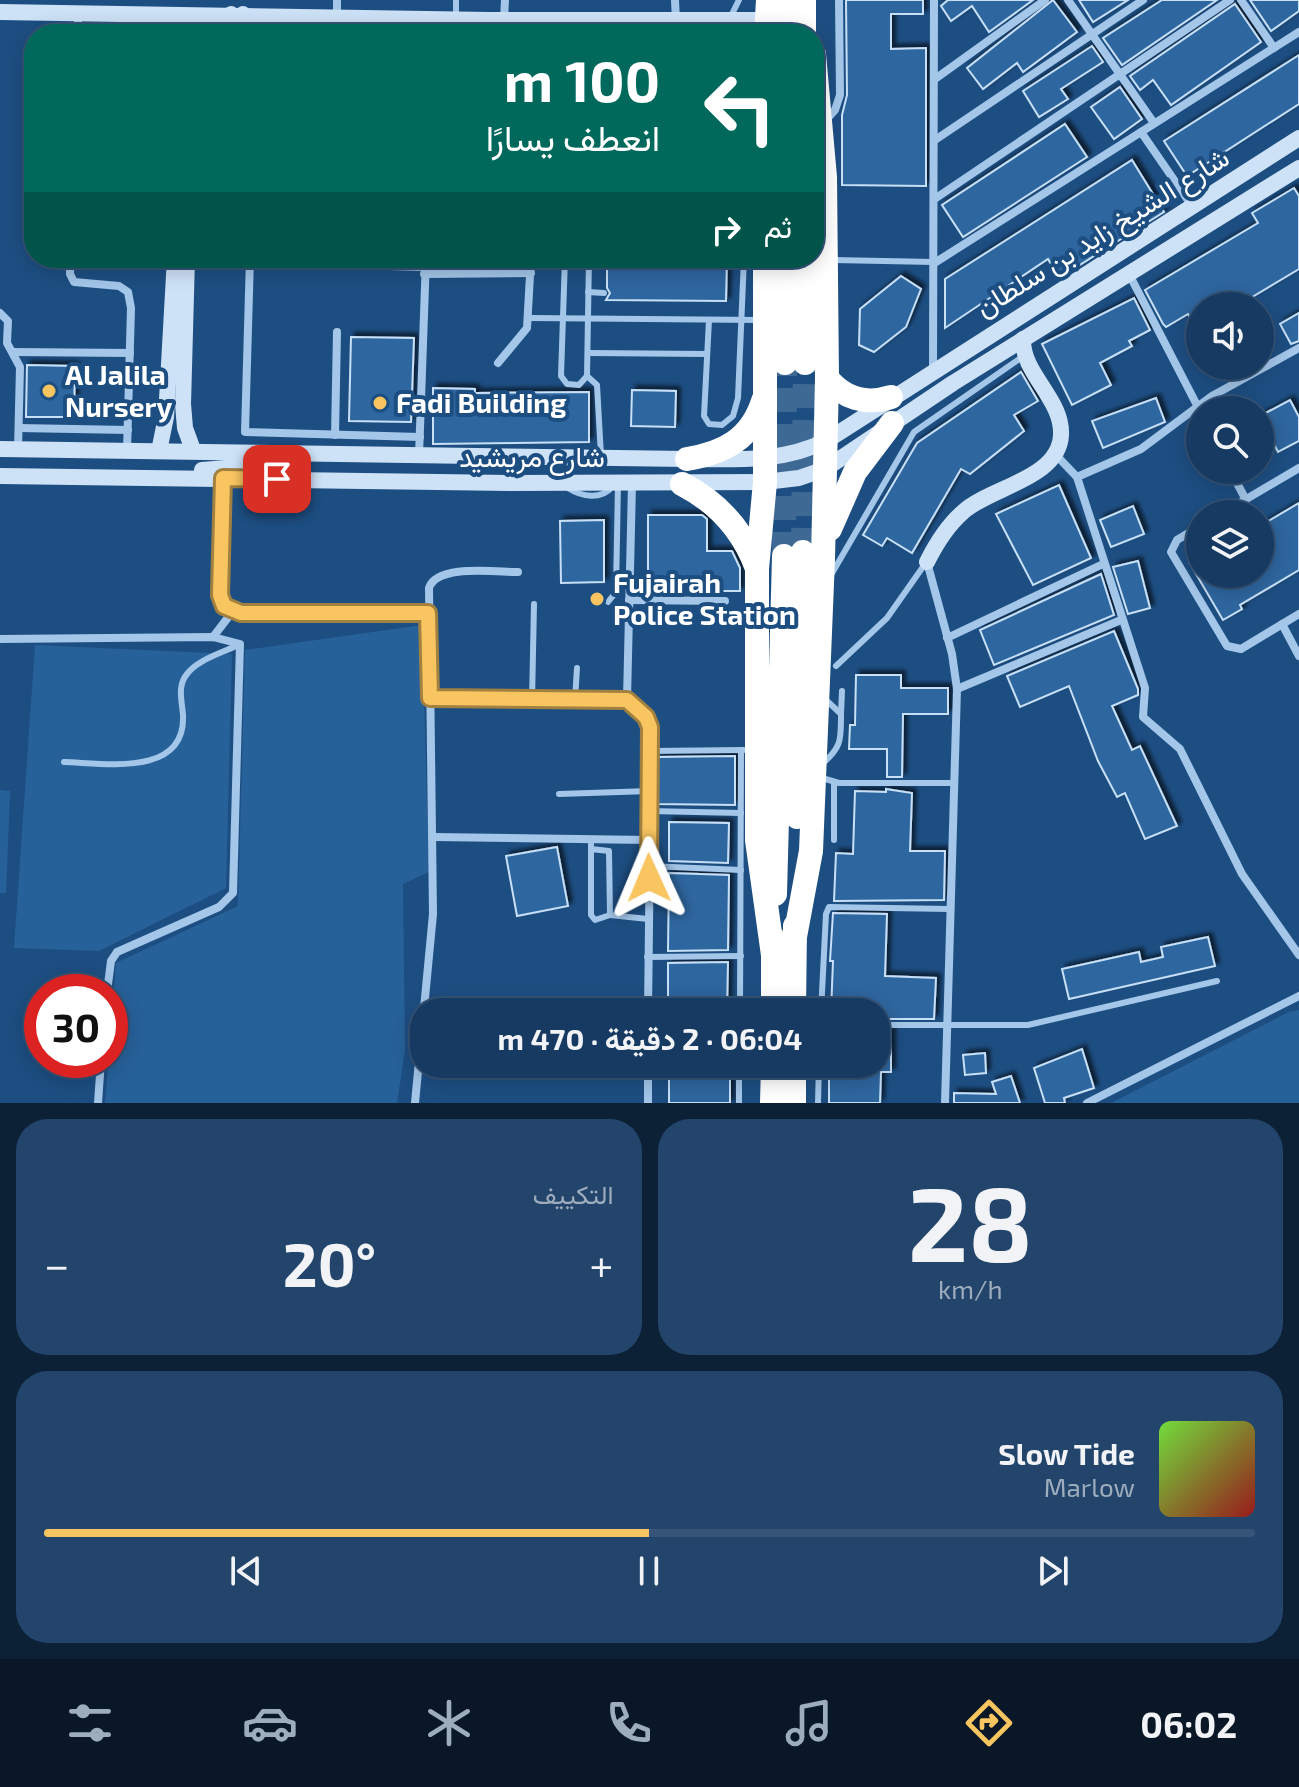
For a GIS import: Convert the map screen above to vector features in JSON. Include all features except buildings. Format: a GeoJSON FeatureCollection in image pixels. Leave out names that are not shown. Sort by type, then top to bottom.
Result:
{"type":"FeatureCollection","features":[{"type":"Feature","properties":{"kind":"highway"},"geometry":{"type":"LineString","coordinates":[[763,268],[755,320],[766,387],[766,427],[772,466],[757,569],[749,750],[758,858],[773,955]]}},
{"type":"Feature","properties":{"kind":"highway"},"geometry":{"type":"LineString","coordinates":[[786,268],[795,363],[813,268]]}},
{"type":"Feature","properties":{"kind":"highway"},"geometry":{"type":"LineString","coordinates":[[773,998],[773,955],[804,555],[824,502],[815,472],[826,441],[827,378],[816,268]]}},
{"type":"Feature","properties":{"kind":"highway"},"geometry":{"type":"LineString","coordinates":[[827,378],[840,391],[856,399],[874,401],[891,397]]}},
{"type":"Feature","properties":{"kind":"highway"},"geometry":{"type":"LineString","coordinates":[[687,459],[721,452],[740,439],[757,416],[766,387]]}},
{"type":"Feature","properties":{"kind":"highway"},"geometry":{"type":"LineString","coordinates":[[794,998],[804,555],[892,423]]}},
{"type":"Feature","properties":{"kind":"highway"},"geometry":{"type":"LineString","coordinates":[[682,484],[726,516],[746,543],[757,569]]}},
{"type":"Feature","properties":{"kind":"highway"},"geometry":{"type":"LineString","coordinates":[[794,942],[809,871],[830,692],[822,592],[804,555]]}},
{"type":"Feature","properties":{"kind":"highway"},"geometry":{"type":"LineString","coordinates":[[772,1103],[773,1078]]}},
{"type":"Feature","properties":{"kind":"highway"},"geometry":{"type":"LineString","coordinates":[[794,1078],[794,1103]]}},
{"type":"Feature","properties":{"kind":"main road"},"geometry":{"type":"LineString","coordinates":[[0,12],[237,14],[337,7],[447,24],[504,20],[581,24]]}},
{"type":"Feature","properties":{"kind":"main road"},"geometry":{"type":"LineString","coordinates":[[229,24],[237,14]]}},
{"type":"Feature","properties":{"kind":"main road"},"geometry":{"type":"LineString","coordinates":[[236,24],[237,14]]}},
{"type":"Feature","properties":{"kind":"main road"},"geometry":{"type":"LineString","coordinates":[[692,24],[783,14]]}},
{"type":"Feature","properties":{"kind":"main road","name":"شارع الشيخ زايد بن سلطان"},"geometry":{"type":"LineString","coordinates":[[933,369],[1299,138]]}},
{"type":"Feature","properties":{"kind":"main road","name":"شارع الشيخ زايد بن سلطان"},"geometry":{"type":"LineString","coordinates":[[1024,347],[1129,273],[1297,174]]}},
{"type":"Feature","properties":{"kind":"main road"},"geometry":{"type":"LineString","coordinates":[[159,451],[166,417],[174,268]]}},
{"type":"Feature","properties":{"kind":"main road"},"geometry":{"type":"LineString","coordinates":[[187,268],[183,404],[185,428],[193,450]]}},
{"type":"Feature","properties":{"kind":"main road"},"geometry":{"type":"LineString","coordinates":[[927,562],[963,512],[1040,469],[1055,454],[1061,440],[1059,417],[1024,347]]}},
{"type":"Feature","properties":{"kind":"main road","name":"شارع مريشيد"},"geometry":{"type":"LineString","coordinates":[[0,449],[687,459],[815,472],[953,383],[1024,347]]}},
{"type":"Feature","properties":{"kind":"main road","name":"شارع مريشيد"},"geometry":{"type":"LineString","coordinates":[[0,476],[682,484],[772,466],[826,441],[933,369]]}},
{"type":"Feature","properties":{"kind":"main road"},"geometry":{"type":"LineString","coordinates":[[186,478],[212,467],[263,465],[266,453]]}},
{"type":"Feature","properties":{"kind":"main road"},"geometry":{"type":"LineString","coordinates":[[306,480],[302,472],[310,463],[354,463],[382,455]]}},
{"type":"Feature","properties":{"kind":"main road"},"geometry":{"type":"LineString","coordinates":[[772,466],[815,472]]}},
{"type":"Feature","properties":{"kind":"street"},"geometry":{"type":"LineString","coordinates":[[504,20],[505,0]]}},
{"type":"Feature","properties":{"kind":"street"},"geometry":{"type":"LineString","coordinates":[[675,0],[679,24]]}},
{"type":"Feature","properties":{"kind":"street"},"geometry":{"type":"LineString","coordinates":[[824,122],[838,103],[839,0]]}},
{"type":"Feature","properties":{"kind":"street"},"geometry":{"type":"LineString","coordinates":[[935,79],[1045,0]]}},
{"type":"Feature","properties":{"kind":"street"},"geometry":{"type":"LineString","coordinates":[[1068,0],[1154,123]]}},
{"type":"Feature","properties":{"kind":"street"},"geometry":{"type":"LineString","coordinates":[[935,140],[1143,0]]}},
{"type":"Feature","properties":{"kind":"street"},"geometry":{"type":"LineString","coordinates":[[936,198],[1230,0]]}},
{"type":"Feature","properties":{"kind":"street"},"geometry":{"type":"LineString","coordinates":[[1241,0],[1274,48]]}},
{"type":"Feature","properties":{"kind":"street"},"geometry":{"type":"LineString","coordinates":[[933,369],[936,262],[935,1]]}},
{"type":"Feature","properties":{"kind":"street"},"geometry":{"type":"LineString","coordinates":[[78,13],[78,24]]}},
{"type":"Feature","properties":{"kind":"street"},"geometry":{"type":"LineString","coordinates":[[936,262],[1299,32]]}},
{"type":"Feature","properties":{"kind":"street"},"geometry":{"type":"LineString","coordinates":[[824,83],[840,66]]}},
{"type":"Feature","properties":{"kind":"street"},"geometry":{"type":"LineString","coordinates":[[1141,132],[1192,206]]}},
{"type":"Feature","properties":{"kind":"street"},"geometry":{"type":"LineString","coordinates":[[70,268],[74,282],[119,286],[128,292],[131,308],[127,451]]}},
{"type":"Feature","properties":{"kind":"street"},"geometry":{"type":"LineString","coordinates":[[250,268],[245,432],[420,437]]}},
{"type":"Feature","properties":{"kind":"street"},"geometry":{"type":"LineString","coordinates":[[419,456],[425,268]]}},
{"type":"Feature","properties":{"kind":"street"},"geometry":{"type":"LineString","coordinates":[[455,268],[531,273]]}},
{"type":"Feature","properties":{"kind":"street"},"geometry":{"type":"LineString","coordinates":[[498,363],[522,337],[530,318],[531,268]]}},
{"type":"Feature","properties":{"kind":"street"},"geometry":{"type":"LineString","coordinates":[[1129,273],[1192,396]]}},
{"type":"Feature","properties":{"kind":"street"},"geometry":{"type":"LineString","coordinates":[[0,313],[8,321],[7,343],[20,367],[18,449]]}},
{"type":"Feature","properties":{"kind":"street"},"geometry":{"type":"LineString","coordinates":[[335,435],[337,332]]}},
{"type":"Feature","properties":{"kind":"street"},"geometry":{"type":"LineString","coordinates":[[1222,396],[1299,348]]}},
{"type":"Feature","properties":{"kind":"street"},"geometry":{"type":"LineString","coordinates":[[13,352],[130,353]]}},
{"type":"Feature","properties":{"kind":"street"},"geometry":{"type":"LineString","coordinates":[[1077,477],[1141,449],[1186,419]]}},
{"type":"Feature","properties":{"kind":"street"},"geometry":{"type":"LineString","coordinates":[[19,428],[128,430]]}},
{"type":"Feature","properties":{"kind":"street"},"geometry":{"type":"LineString","coordinates":[[266,453],[267,433]]}},
{"type":"Feature","properties":{"kind":"street"},"geometry":{"type":"LineString","coordinates":[[1055,454],[1077,477],[1145,688],[1143,717],[1180,749],[1242,874],[1299,955]]}},
{"type":"Feature","properties":{"kind":"street"},"geometry":{"type":"LineString","coordinates":[[1237,484],[1246,500],[1299,468]]}},
{"type":"Feature","properties":{"kind":"street"},"geometry":{"type":"LineString","coordinates":[[223,478],[220,595],[224,606],[233,611],[428,613]]}},
{"type":"Feature","properties":{"kind":"street"},"geometry":{"type":"LineString","coordinates":[[617,483],[629,600],[627,700]]}},
{"type":"Feature","properties":{"kind":"street"},"geometry":{"type":"LineString","coordinates":[[1186,535],[1174,543],[1171,552],[1186,577]]}},
{"type":"Feature","properties":{"kind":"street"},"geometry":{"type":"LineString","coordinates":[[927,562],[957,689],[944,1026],[945,1103]]}},
{"type":"Feature","properties":{"kind":"street"},"geometry":{"type":"LineString","coordinates":[[947,638],[1103,564]]}},
{"type":"Feature","properties":{"kind":"street"},"geometry":{"type":"LineString","coordinates":[[415,1103],[433,914],[429,588],[436,575],[518,572]]}},
{"type":"Feature","properties":{"kind":"street"},"geometry":{"type":"LineString","coordinates":[[1192,588],[1227,646],[1241,649],[1299,614]]}},
{"type":"Feature","properties":{"kind":"street"},"geometry":{"type":"LineString","coordinates":[[629,600],[725,601]]}},
{"type":"Feature","properties":{"kind":"street"},"geometry":{"type":"LineString","coordinates":[[213,637],[233,611]]}},
{"type":"Feature","properties":{"kind":"street"},"geometry":{"type":"LineString","coordinates":[[957,689],[1121,620]]}},
{"type":"Feature","properties":{"kind":"street"},"geometry":{"type":"LineString","coordinates":[[1282,624],[1295,640],[1299,656]]}},
{"type":"Feature","properties":{"kind":"street"},"geometry":{"type":"LineString","coordinates":[[0,639],[213,637],[240,644],[233,893],[219,907],[117,952],[111,961],[109,974]]}},
{"type":"Feature","properties":{"kind":"street"},"geometry":{"type":"LineString","coordinates":[[430,698],[575,702],[627,700],[646,717],[651,751],[648,998]]}},
{"type":"Feature","properties":{"kind":"street"},"geometry":{"type":"LineString","coordinates":[[433,837],[591,844],[648,840]]}},
{"type":"Feature","properties":{"kind":"street"},"geometry":{"type":"LineString","coordinates":[[1087,1103],[1299,996]]}},
{"type":"Feature","properties":{"kind":"street"},"geometry":{"type":"LineString","coordinates":[[98,1103],[100,1078]]}},
{"type":"Feature","properties":{"kind":"street"},"geometry":{"type":"LineString","coordinates":[[648,1078],[648,1103]]}},
{"type":"Feature","properties":{"kind":"lane"},"geometry":{"type":"LineString","coordinates":[[447,24],[456,0]]}},
{"type":"Feature","properties":{"kind":"lane"},"geometry":{"type":"LineString","coordinates":[[729,21],[739,0]]}},
{"type":"Feature","properties":{"kind":"lane"},"geometry":{"type":"LineString","coordinates":[[824,259],[936,262]]}},
{"type":"Feature","properties":{"kind":"lane"},"geometry":{"type":"LineString","coordinates":[[565,268],[562,379],[567,384],[579,385],[587,376],[589,268]]}},
{"type":"Feature","properties":{"kind":"lane"},"geometry":{"type":"LineString","coordinates":[[709,320],[704,416],[709,424],[722,425],[737,408],[755,320],[746,268]]}},
{"type":"Feature","properties":{"kind":"lane"},"geometry":{"type":"LineString","coordinates":[[588,292],[604,293]]}},
{"type":"Feature","properties":{"kind":"lane"},"geometry":{"type":"LineString","coordinates":[[530,318],[755,320]]}},
{"type":"Feature","properties":{"kind":"lane"},"geometry":{"type":"LineString","coordinates":[[822,592],[902,447],[914,432],[964,398],[1024,347]]}},
{"type":"Feature","properties":{"kind":"lane"},"geometry":{"type":"LineString","coordinates":[[588,353],[707,354]]}},
{"type":"Feature","properties":{"kind":"lane"},"geometry":{"type":"LineString","coordinates":[[587,376],[597,385],[601,459]]}},
{"type":"Feature","properties":{"kind":"lane"},"geometry":{"type":"LineString","coordinates":[[953,383],[964,398]]}},
{"type":"Feature","properties":{"kind":"lane"},"geometry":{"type":"LineString","coordinates":[[608,602],[616,592],[617,483]]}},
{"type":"Feature","properties":{"kind":"lane"},"geometry":{"type":"LineString","coordinates":[[836,666],[887,618],[927,562]]}},
{"type":"Feature","properties":{"kind":"lane"},"geometry":{"type":"LineString","coordinates":[[532,701],[534,604]]}},
{"type":"Feature","properties":{"kind":"lane"},"geometry":{"type":"LineString","coordinates":[[64,762],[143,763],[162,757],[181,733],[181,684],[186,674],[197,663],[240,644]]}},
{"type":"Feature","properties":{"kind":"lane"},"geometry":{"type":"LineString","coordinates":[[575,702],[577,668]]}},
{"type":"Feature","properties":{"kind":"lane"},"geometry":{"type":"LineString","coordinates":[[830,692],[841,714]]}},
{"type":"Feature","properties":{"kind":"lane"},"geometry":{"type":"LineString","coordinates":[[830,692],[841,714],[839,748],[822,775],[834,840]]}},
{"type":"Feature","properties":{"kind":"lane"},"geometry":{"type":"LineString","coordinates":[[651,751],[749,750],[741,813],[740,998]]}},
{"type":"Feature","properties":{"kind":"lane"},"geometry":{"type":"LineString","coordinates":[[822,775],[953,783]]}},
{"type":"Feature","properties":{"kind":"lane"},"geometry":{"type":"LineString","coordinates":[[559,794],[650,791]]}},
{"type":"Feature","properties":{"kind":"lane"},"geometry":{"type":"LineString","coordinates":[[649,811],[741,813]]}},
{"type":"Feature","properties":{"kind":"lane"},"geometry":{"type":"LineString","coordinates":[[610,915],[609,851],[591,844],[591,915],[595,920],[610,915],[648,919]]}},
{"type":"Feature","properties":{"kind":"lane"},"geometry":{"type":"LineString","coordinates":[[648,866],[741,870]]}},
{"type":"Feature","properties":{"kind":"lane"},"geometry":{"type":"LineString","coordinates":[[822,998],[826,914],[829,907],[949,909]]}},
{"type":"Feature","properties":{"kind":"lane"},"geometry":{"type":"LineString","coordinates":[[647,957],[741,956]]}},
{"type":"Feature","properties":{"kind":"lane"},"geometry":{"type":"LineString","coordinates":[[890,1025],[1028,1025],[1217,981]]}},
{"type":"Feature","properties":{"kind":"lane"},"geometry":{"type":"LineString","coordinates":[[739,1078],[739,1103]]}},
{"type":"Feature","properties":{"kind":"lane"},"geometry":{"type":"LineString","coordinates":[[818,1103],[819,1078]]}},
{"type":"Feature","properties":{"kind":"shaded area"},"geometry":{"type":"Polygon","coordinates":[[[422,625],[429,872],[403,884],[405,1050],[397,1103],[105,1103],[107,1078],[128,1078],[128,974],[115,974],[116,963],[238,906],[245,650],[422,625]]]}},
{"type":"Feature","properties":{"kind":"shaded area"},"geometry":{"type":"Polygon","coordinates":[[[35,645],[232,654],[226,888],[99,951],[14,948],[35,645]]]}},
{"type":"Feature","properties":{"kind":"shaded area"},"geometry":{"type":"Polygon","coordinates":[[[0,790],[10,791],[6,893],[0,893],[0,790]]]}},
{"type":"Feature","properties":{"kind":"shaded area"},"geometry":{"type":"Polygon","coordinates":[[[1299,1010],[1299,1103],[1111,1103],[1289,1012],[1299,1010]]]}},
{"type":"Feature","properties":{"kind":"tunnel"},"geometry":{"type":"LineString","coordinates":[[784,556],[785,363]]}},
{"type":"Feature","properties":{"kind":"tunnel"},"geometry":{"type":"LineString","coordinates":[[803,552],[805,363]]}},
{"type":"Feature","properties":{"kind":"place","name":"Al Jalila Nursery"},"geometry":{"type":"Point","coordinates":[49,391]}},
{"type":"Feature","properties":{"kind":"place","name":"Fadi Building"},"geometry":{"type":"Point","coordinates":[380,403]}},
{"type":"Feature","properties":{"kind":"place","name":"Fujairah Police Station"},"geometry":{"type":"Point","coordinates":[597,599]}},
{"type":"Feature","properties":{"kind":"route"},"geometry":{"type":"LineString","coordinates":[[277,479],[223,478],[220,595],[224,606],[241,613],[428,613],[430,698],[575,702],[627,700],[646,717],[650,727],[649,878]]}}]}
